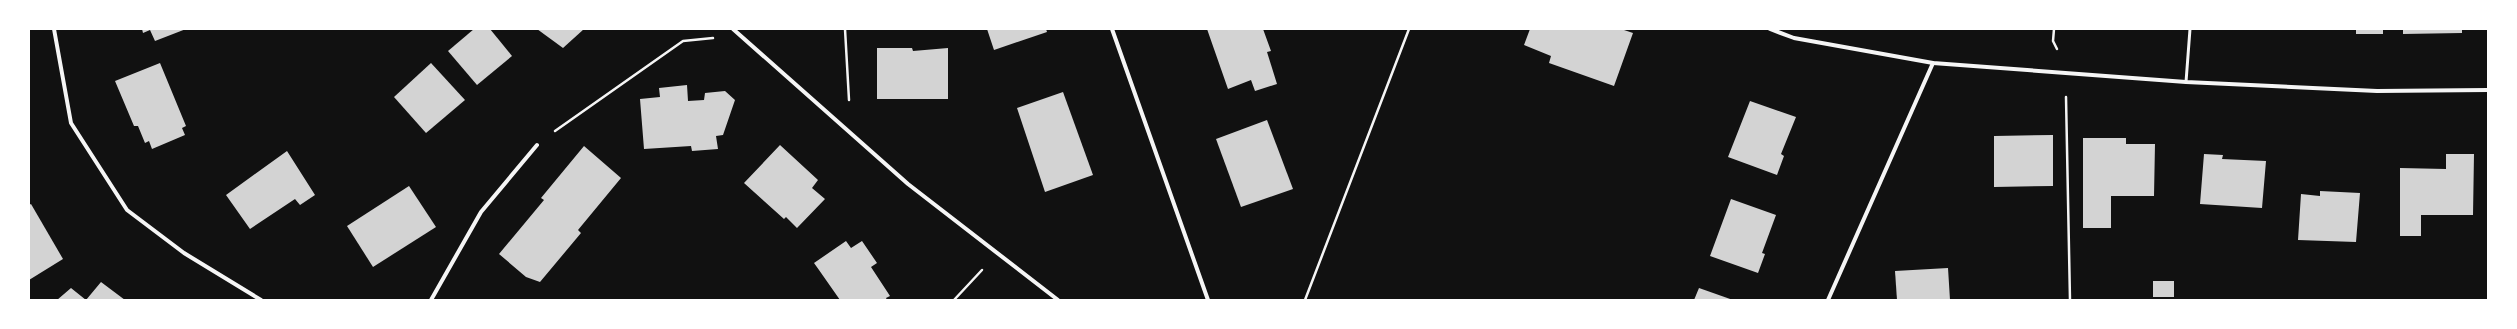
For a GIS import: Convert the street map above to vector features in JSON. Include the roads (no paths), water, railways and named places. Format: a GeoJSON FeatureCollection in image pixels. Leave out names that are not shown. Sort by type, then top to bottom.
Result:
{"type":"FeatureCollection","features":[{"type":"Feature","properties":{"kind":"street"},"geometry":{"type":"LineString","coordinates":[[54,29],[71,122],[127,210],[184,253],[261,300]]}},
{"type":"Feature","properties":{"kind":"street"},"geometry":{"type":"LineString","coordinates":[[733,29],[850,135],[996,254],[1058,300]]}},
{"type":"Feature","properties":{"kind":"street"},"geometry":{"type":"LineString","coordinates":[[1112,29],[1208,300]]}},
{"type":"Feature","properties":{"kind":"street"},"geometry":{"type":"LineString","coordinates":[[1770,29],[1794,38],[1933,63],[2065,71],[2186,82],[2377,91],[2488,90]]}},
{"type":"Feature","properties":{"kind":"street"},"geometry":{"type":"LineString","coordinates":[[1828,300],[1933,63]]}},
{"type":"Feature","properties":{"kind":"street"},"geometry":{"type":"LineString","coordinates":[[431,300],[481,212],[537,145]]}},
{"type":"Feature","properties":{"kind":"lane"},"geometry":{"type":"LineString","coordinates":[[2186,82],[2190,29]]}}]}
